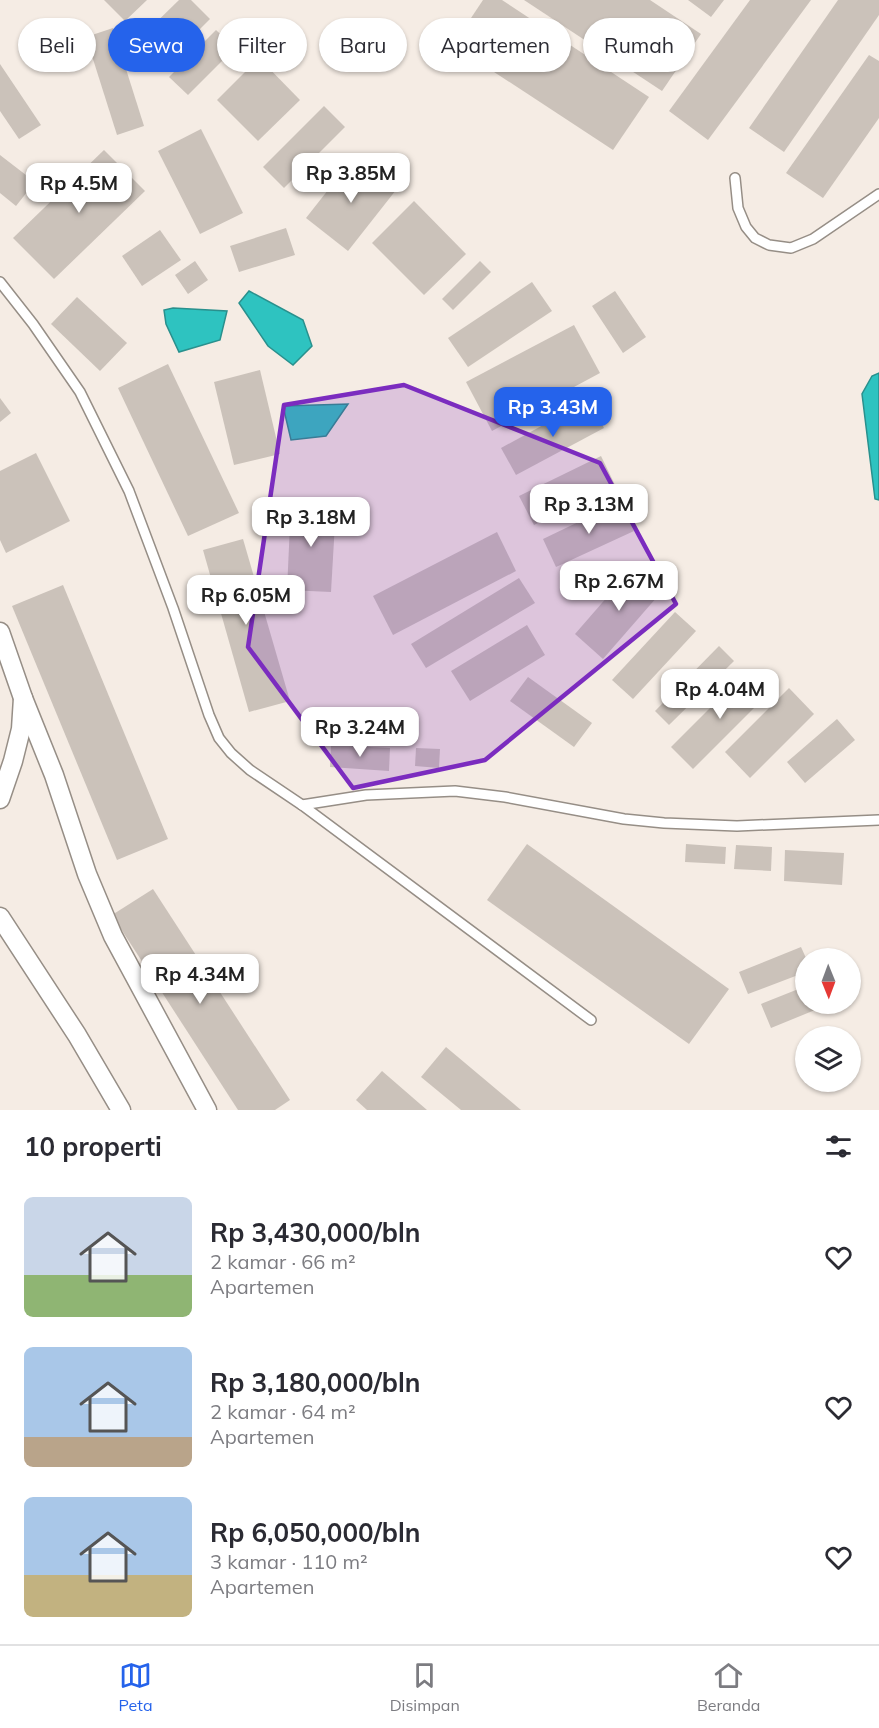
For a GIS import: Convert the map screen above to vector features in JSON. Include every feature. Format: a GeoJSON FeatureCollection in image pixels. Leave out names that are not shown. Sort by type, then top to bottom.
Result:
{"type":"FeatureCollection","features":[{"type":"Feature","properties":{"kind":"street"},"geometry":{"type":"LineString","coordinates":[[0,632],[54,775],[87,874],[113,936],[207,1110]]}},
{"type":"Feature","properties":{"kind":"street"},"geometry":{"type":"LineString","coordinates":[[0,799],[21,729],[23,698]]}},
{"type":"Feature","properties":{"kind":"street"},"geometry":{"type":"LineString","coordinates":[[0,917],[77,1035],[121,1110]]}},
{"type":"Feature","properties":{"kind":"lane"},"geometry":{"type":"LineString","coordinates":[[735,178],[738,208],[746,227],[755,238],[769,245],[791,248],[813,239],[879,194]]}},
{"type":"Feature","properties":{"kind":"lane"},"geometry":{"type":"LineString","coordinates":[[0,282],[33,324],[80,392],[129,491],[219,738],[231,753],[250,770],[302,805],[591,1020]]}},
{"type":"Feature","properties":{"kind":"lane"},"geometry":{"type":"LineString","coordinates":[[302,805],[366,795],[455,790],[624,819],[664,823],[737,826],[879,820]]}},
{"type":"Feature","properties":{"kind":"highlighted area"},"geometry":{"type":"Polygon","coordinates":[[[404,385],[600,463],[676,604],[485,760],[353,788],[248,647],[284,405],[404,385]]]}},
{"type":"Feature","properties":{"kind":"water"},"geometry":{"type":"Polygon","coordinates":[[[249,291],[303,320],[312,346],[293,365],[268,346],[239,303],[249,291]]]}},
{"type":"Feature","properties":{"kind":"water"},"geometry":{"type":"Polygon","coordinates":[[[173,308],[227,311],[220,340],[179,352],[166,324],[164,310],[173,308]]]}},
{"type":"Feature","properties":{"kind":"water"},"geometry":{"type":"Polygon","coordinates":[[[879,373],[879,500],[875,499],[862,394],[872,376],[879,373]]]}},
{"type":"Feature","properties":{"kind":"water"},"geometry":{"type":"Polygon","coordinates":[[[348,404],[326,436],[291,440],[283,406],[348,404]]]}},
{"type":"Feature","properties":{"kind":"building"},"geometry":{"type":"Polygon","coordinates":[[[104,0],[147,0],[128,18],[122,18],[104,0]]]}},
{"type":"Feature","properties":{"kind":"building"},"geometry":{"type":"Polygon","coordinates":[[[179,0],[191,0],[210,19],[205,24],[205,18],[161,18],[179,0]]]}},
{"type":"Feature","properties":{"kind":"building"},"geometry":{"type":"Polygon","coordinates":[[[483,0],[502,0],[529,18],[471,18],[483,0]]]}},
{"type":"Feature","properties":{"kind":"building"},"geometry":{"type":"Polygon","coordinates":[[[524,0],[650,0],[677,18],[583,18],[583,39],[571,31],[571,18],[551,18],[524,0]]]}},
{"type":"Feature","properties":{"kind":"building"},"geometry":{"type":"Polygon","coordinates":[[[688,0],[724,0],[711,17],[688,0]]]}},
{"type":"Feature","properties":{"kind":"building"},"geometry":{"type":"Polygon","coordinates":[[[750,0],[811,0],[708,140],[669,111],[750,0]]]}},
{"type":"Feature","properties":{"kind":"building"},"geometry":{"type":"Polygon","coordinates":[[[838,0],[879,0],[879,15],[784,152],[749,128],[838,0]]]}},
{"type":"Feature","properties":{"kind":"building"},"geometry":{"type":"Polygon","coordinates":[[[108,30],[108,72],[127,72],[144,126],[117,135],[96,69],[96,34],[108,30]]]}},
{"type":"Feature","properties":{"kind":"building"},"geometry":{"type":"Polygon","coordinates":[[[695,30],[701,34],[695,43],[695,30]]]}},
{"type":"Feature","properties":{"kind":"building"},"geometry":{"type":"Polygon","coordinates":[[[217,31],[217,66],[188,95],[169,77],[174,72],[205,72],[205,41],[217,31]]]}},
{"type":"Feature","properties":{"kind":"building"},"geometry":{"type":"Polygon","coordinates":[[[571,46],[583,53],[583,72],[611,72],[649,97],[613,150],[494,72],[571,72],[571,46]]]}},
{"type":"Feature","properties":{"kind":"building"},"geometry":{"type":"Polygon","coordinates":[[[869,55],[879,61],[879,118],[823,198],[786,173],[869,55]]]}},
{"type":"Feature","properties":{"kind":"building"},"geometry":{"type":"Polygon","coordinates":[[[0,64],[41,125],[19,139],[0,111],[0,64]]]}},
{"type":"Feature","properties":{"kind":"building"},"geometry":{"type":"Polygon","coordinates":[[[245,72],[273,72],[300,100],[258,141],[217,100],[245,72]]]}},
{"type":"Feature","properties":{"kind":"building"},"geometry":{"type":"Polygon","coordinates":[[[633,72],[675,72],[662,91],[633,72]]]}},
{"type":"Feature","properties":{"kind":"building"},"geometry":{"type":"Polygon","coordinates":[[[324,106],[345,127],[284,188],[263,167],[324,106]]]}},
{"type":"Feature","properties":{"kind":"building"},"geometry":{"type":"Polygon","coordinates":[[[201,129],[243,213],[200,234],[158,151],[201,129]]]}},
{"type":"Feature","properties":{"kind":"building"},"geometry":{"type":"Polygon","coordinates":[[[104,150],[145,191],[54,279],[13,238],[104,150]]]}},
{"type":"Feature","properties":{"kind":"building"},"geometry":{"type":"Polygon","coordinates":[[[0,155],[35,182],[16,206],[0,193],[0,155]]]}},
{"type":"Feature","properties":{"kind":"building"},"geometry":{"type":"Polygon","coordinates":[[[354,157],[396,190],[348,251],[306,218],[354,157]]]}},
{"type":"Feature","properties":{"kind":"building"},"geometry":{"type":"Polygon","coordinates":[[[414,201],[466,254],[424,295],[372,243],[414,201]]]}},
{"type":"Feature","properties":{"kind":"building"},"geometry":{"type":"Polygon","coordinates":[[[286,228],[295,255],[239,272],[230,246],[286,228]]]}},
{"type":"Feature","properties":{"kind":"building"},"geometry":{"type":"Polygon","coordinates":[[[160,230],[181,260],[142,286],[122,256],[160,230]]]}},
{"type":"Feature","properties":{"kind":"building"},"geometry":{"type":"Polygon","coordinates":[[[195,261],[208,280],[188,294],[175,275],[195,261]]]}},
{"type":"Feature","properties":{"kind":"building"},"geometry":{"type":"Polygon","coordinates":[[[480,261],[491,272],[453,310],[442,299],[480,261]]]}},
{"type":"Feature","properties":{"kind":"building"},"geometry":{"type":"Polygon","coordinates":[[[532,282],[552,311],[468,367],[448,338],[532,282]]]}},
{"type":"Feature","properties":{"kind":"building"},"geometry":{"type":"Polygon","coordinates":[[[615,291],[646,337],[623,353],[592,306],[615,291]]]}},
{"type":"Feature","properties":{"kind":"building"},"geometry":{"type":"Polygon","coordinates":[[[77,297],[127,343],[100,371],[51,324],[77,297]]]}},
{"type":"Feature","properties":{"kind":"building"},"geometry":{"type":"Polygon","coordinates":[[[574,325],[600,373],[492,431],[466,382],[574,325]]]}},
{"type":"Feature","properties":{"kind":"building"},"geometry":{"type":"Polygon","coordinates":[[[168,364],[239,513],[188,536],[118,388],[168,364]]]}},
{"type":"Feature","properties":{"kind":"building"},"geometry":{"type":"Polygon","coordinates":[[[260,370],[280,454],[234,465],[214,382],[260,370]]]}},
{"type":"Feature","properties":{"kind":"building"},"geometry":{"type":"Polygon","coordinates":[[[0,398],[11,413],[0,422],[0,398]]]}},
{"type":"Feature","properties":{"kind":"building"},"geometry":{"type":"Polygon","coordinates":[[[589,400],[604,428],[516,475],[501,448],[589,400]]]}},
{"type":"Feature","properties":{"kind":"building"},"geometry":{"type":"Polygon","coordinates":[[[36,453],[70,521],[6,553],[0,540],[0,471],[36,453]]]}},
{"type":"Feature","properties":{"kind":"building"},"geometry":{"type":"Polygon","coordinates":[[[601,456],[615,485],[534,525],[519,496],[601,456]]]}},
{"type":"Feature","properties":{"kind":"building"},"geometry":{"type":"Polygon","coordinates":[[[620,502],[634,531],[556,567],[543,539],[620,502]]]}},
{"type":"Feature","properties":{"kind":"building"},"geometry":{"type":"Polygon","coordinates":[[[291,503],[336,506],[331,592],[287,590],[291,503]]]}},
{"type":"Feature","properties":{"kind":"building"},"geometry":{"type":"Polygon","coordinates":[[[497,532],[516,571],[393,635],[373,596],[497,532]]]}},
{"type":"Feature","properties":{"kind":"building"},"geometry":{"type":"Polygon","coordinates":[[[243,539],[290,701],[249,712],[203,550],[243,539]]]}},
{"type":"Feature","properties":{"kind":"building"},"geometry":{"type":"Polygon","coordinates":[[[635,565],[664,589],[603,659],[575,634],[635,565]]]}},
{"type":"Feature","properties":{"kind":"building"},"geometry":{"type":"Polygon","coordinates":[[[519,578],[535,603],[426,668],[411,644],[519,578]]]}},
{"type":"Feature","properties":{"kind":"building"},"geometry":{"type":"Polygon","coordinates":[[[63,585],[168,839],[117,860],[12,606],[63,585]]]}},
{"type":"Feature","properties":{"kind":"building"},"geometry":{"type":"Polygon","coordinates":[[[675,612],[696,631],[633,699],[612,680],[675,612]]]}},
{"type":"Feature","properties":{"kind":"building"},"geometry":{"type":"Polygon","coordinates":[[[527,625],[545,655],[470,701],[451,671],[527,625]]]}},
{"type":"Feature","properties":{"kind":"building"},"geometry":{"type":"Polygon","coordinates":[[[719,646],[734,661],[669,725],[655,711],[719,646]]]}},
{"type":"Feature","properties":{"kind":"building"},"geometry":{"type":"Polygon","coordinates":[[[746,672],[768,694],[693,769],[671,747],[746,672]]]}},
{"type":"Feature","properties":{"kind":"building"},"geometry":{"type":"Polygon","coordinates":[[[528,677],[592,723],[574,747],[510,701],[528,677]]]}},
{"type":"Feature","properties":{"kind":"building"},"geometry":{"type":"Polygon","coordinates":[[[789,688],[814,714],[750,778],[725,752],[789,688]]]}},
{"type":"Feature","properties":{"kind":"building"},"geometry":{"type":"Polygon","coordinates":[[[837,719],[855,740],[805,783],[787,762],[837,719]]]}},
{"type":"Feature","properties":{"kind":"building"},"geometry":{"type":"Polygon","coordinates":[[[331,745],[390,748],[389,771],[330,767],[331,745]]]}},
{"type":"Feature","properties":{"kind":"building"},"geometry":{"type":"Polygon","coordinates":[[[416,748],[440,749],[439,768],[415,766],[416,748]]]}},
{"type":"Feature","properties":{"kind":"building"},"geometry":{"type":"Polygon","coordinates":[[[527,844],[729,989],[689,1044],[487,900],[527,844]]]}},
{"type":"Feature","properties":{"kind":"building"},"geometry":{"type":"Polygon","coordinates":[[[686,844],[726,847],[725,864],[685,862],[686,844]]]}},
{"type":"Feature","properties":{"kind":"building"},"geometry":{"type":"Polygon","coordinates":[[[736,845],[772,847],[771,871],[734,869],[736,845]]]}},
{"type":"Feature","properties":{"kind":"building"},"geometry":{"type":"Polygon","coordinates":[[[785,850],[844,853],[842,885],[784,881],[785,850]]]}},
{"type":"Feature","properties":{"kind":"building"},"geometry":{"type":"Polygon","coordinates":[[[153,889],[290,1100],[275,1110],[238,1110],[112,915],[153,889]]]}},
{"type":"Feature","properties":{"kind":"building"},"geometry":{"type":"Polygon","coordinates":[[[795,949],[795,976],[748,994],[739,972],[795,949]]]}},
{"type":"Feature","properties":{"kind":"building"},"geometry":{"type":"Polygon","coordinates":[[[795,990],[795,1014],[805,1014],[771,1028],[761,1004],[795,990]]]}},
{"type":"Feature","properties":{"kind":"building"},"geometry":{"type":"Polygon","coordinates":[[[446,1047],[521,1110],[461,1110],[421,1077],[446,1047]]]}},
{"type":"Feature","properties":{"kind":"building"},"geometry":{"type":"Polygon","coordinates":[[[382,1071],[427,1110],[367,1110],[356,1100],[382,1071]]]}}]}
